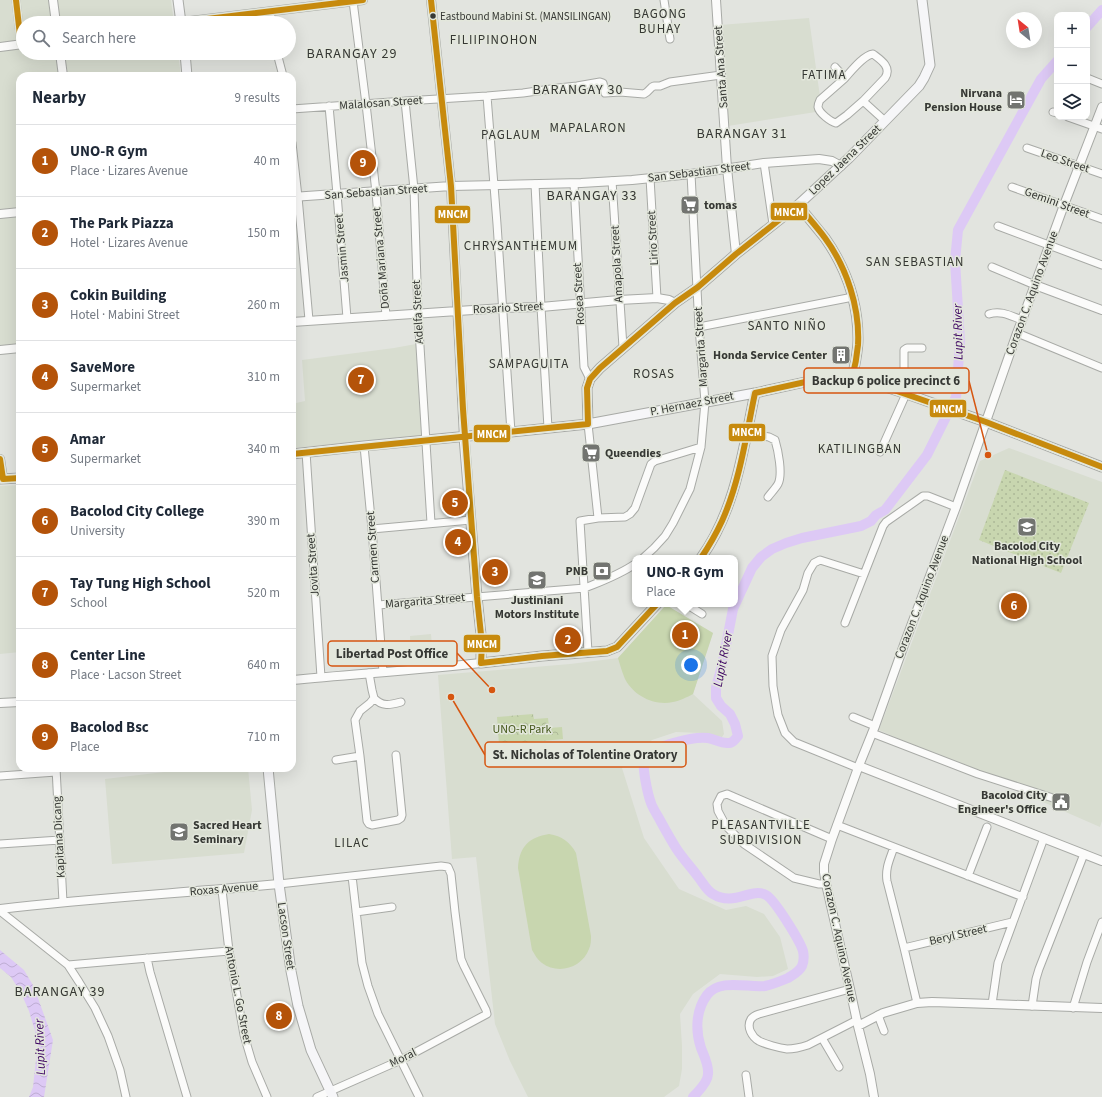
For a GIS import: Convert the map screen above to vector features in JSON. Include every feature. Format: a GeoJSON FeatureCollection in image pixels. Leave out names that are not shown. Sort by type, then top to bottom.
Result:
{"type":"FeatureCollection","features":[{"type":"Feature","properties":{"kind":"main road"},"geometry":{"type":"LineString","coordinates":[[178,0],[179,16]]}},
{"type":"Feature","properties":{"kind":"main road","name":"Lopez Jaena Street"},"geometry":{"type":"LineString","coordinates":[[590,379],[600,368],[675,303],[798,205],[841,166],[919,86],[930,65],[922,0]]}},
{"type":"Feature","properties":{"kind":"main road"},"geometry":{"type":"LineString","coordinates":[[186,60],[187,72]]}},
{"type":"Feature","properties":{"kind":"main road"},"geometry":{"type":"LineString","coordinates":[[798,205],[825,239],[839,262],[850,286],[858,320],[856,360],[852,378]]}},
{"type":"Feature","properties":{"kind":"main road","name":"P. Hernaez Street"},"geometry":{"type":"LineString","coordinates":[[296,453],[588,424],[754,393],[819,379],[839,377],[868,381],[905,393],[1102,466]]}},
{"type":"Feature","properties":{"kind":"main road"},"geometry":{"type":"LineString","coordinates":[[588,424],[587,388],[590,379]]}},
{"type":"Feature","properties":{"kind":"main road"},"geometry":{"type":"LineString","coordinates":[[703,555],[714,539],[734,491],[754,393]]}},
{"type":"Feature","properties":{"kind":"main road"},"geometry":{"type":"LineString","coordinates":[[464,437],[482,644],[482,663],[607,651],[617,647],[654,607]]}},
{"type":"Feature","properties":{"kind":"main road"},"geometry":{"type":"LineString","coordinates":[[2,479],[16,478]]}},
{"type":"Feature","properties":{"kind":"main road"},"geometry":{"type":"LineString","coordinates":[[482,644],[494,662]]}},
{"type":"Feature","properties":{"kind":"main road","name":"Lacson Street"},"geometry":{"type":"LineString","coordinates":[[268,772],[279,884],[291,971],[298,1006],[311,1050],[332,1094]]}},
{"type":"Feature","properties":{"kind":"street"},"geometry":{"type":"LineString","coordinates":[[16,0],[18,16]]}},
{"type":"Feature","properties":{"kind":"street"},"geometry":{"type":"LineString","coordinates":[[53,0],[55,16]]}},
{"type":"Feature","properties":{"kind":"street"},"geometry":{"type":"LineString","coordinates":[[237,16],[363,0]]}},
{"type":"Feature","properties":{"kind":"street"},"geometry":{"type":"LineString","coordinates":[[431,0],[451,186],[464,437]]}},
{"type":"Feature","properties":{"kind":"street"},"geometry":{"type":"LineString","coordinates":[[664,0],[670,39]]}},
{"type":"Feature","properties":{"kind":"street","name":"Santa Ana Street"},"geometry":{"type":"LineString","coordinates":[[716,0],[727,168],[736,254]]}},
{"type":"Feature","properties":{"kind":"street","name":"Doña Mariana Street"},"geometry":{"type":"LineString","coordinates":[[353,1],[376,192],[386,316]]}},
{"type":"Feature","properties":{"kind":"street"},"geometry":{"type":"LineString","coordinates":[[270,12],[271,16]]}},
{"type":"Feature","properties":{"kind":"street"},"geometry":{"type":"LineString","coordinates":[[0,47],[16,45]]}},
{"type":"Feature","properties":{"kind":"street"},"geometry":{"type":"LineString","coordinates":[[873,54],[885,65],[888,74],[863,101],[836,123],[828,119],[818,109],[820,100],[865,58],[873,54]]}},
{"type":"Feature","properties":{"kind":"street"},"geometry":{"type":"LineString","coordinates":[[61,60],[62,72]]}},
{"type":"Feature","properties":{"kind":"street"},"geometry":{"type":"LineString","coordinates":[[279,60],[282,72]]}},
{"type":"Feature","properties":{"kind":"street"},"geometry":{"type":"LineString","coordinates":[[835,67],[845,78]]}},
{"type":"Feature","properties":{"kind":"street","name":"Malalosan Street"},"geometry":{"type":"LineString","coordinates":[[296,109],[523,93],[600,82],[603,83],[605,93],[620,92],[644,94],[654,86],[660,86],[670,82],[721,75]]}},
{"type":"Feature","properties":{"kind":"street"},"geometry":{"type":"LineString","coordinates":[[1090,79],[1102,84]]}},
{"type":"Feature","properties":{"kind":"street"},"geometry":{"type":"LineString","coordinates":[[487,96],[511,432]]}},
{"type":"Feature","properties":{"kind":"street","name":"Adelfa Street"},"geometry":{"type":"LineString","coordinates":[[406,100],[414,189],[418,314],[430,523]]}},
{"type":"Feature","properties":{"kind":"street"},"geometry":{"type":"LineString","coordinates":[[863,101],[884,121]]}},
{"type":"Feature","properties":{"kind":"street","name":"Jasmin Street"},"geometry":{"type":"LineString","coordinates":[[329,106],[338,194],[347,318]]}},
{"type":"Feature","properties":{"kind":"street","name":"Corazon C. Aquino Avenue"},"geometry":{"type":"LineString","coordinates":[[874,1097],[826,884],[824,864],[826,854],[956,506],[1034,285],[1079,166],[1098,128],[1102,107]]}},
{"type":"Feature","properties":{"kind":"street"},"geometry":{"type":"LineString","coordinates":[[1076,120],[1098,128]]}},
{"type":"Feature","properties":{"kind":"street","name":"Leo Street"},"geometry":{"type":"LineString","coordinates":[[1027,148],[1102,174]]}},
{"type":"Feature","properties":{"kind":"street","name":"San Sebastian Street"},"geometry":{"type":"LineString","coordinates":[[296,197],[451,186],[574,184],[691,174],[764,163],[819,159],[841,166]]}},
{"type":"Feature","properties":{"kind":"street"},"geometry":{"type":"LineString","coordinates":[[764,163],[773,224]]}},
{"type":"Feature","properties":{"kind":"street","name":"Margarita Street"},"geometry":{"type":"LineString","coordinates":[[646,555],[659,542],[674,523],[690,490],[701,447],[705,402],[699,326],[691,174]]}},
{"type":"Feature","properties":{"kind":"street","name":"Lirio Street"},"geometry":{"type":"LineString","coordinates":[[650,178],[657,298]]}},
{"type":"Feature","properties":{"kind":"street","name":"Amapola Street"},"geometry":{"type":"LineString","coordinates":[[612,181],[623,348]]}},
{"type":"Feature","properties":{"kind":"street"},"geometry":{"type":"LineString","coordinates":[[535,184],[548,428]]}},
{"type":"Feature","properties":{"kind":"street","name":"Rosea Street"},"geometry":{"type":"LineString","coordinates":[[574,184],[584,367],[590,379]]}},
{"type":"Feature","properties":{"kind":"street","name":"Gemini Street"},"geometry":{"type":"LineString","coordinates":[[1012,186],[1102,219]]}},
{"type":"Feature","properties":{"kind":"street"},"geometry":{"type":"LineString","coordinates":[[296,206],[309,320]]}},
{"type":"Feature","properties":{"kind":"street"},"geometry":{"type":"LineString","coordinates":[[0,214],[16,212]]}},
{"type":"Feature","properties":{"kind":"street"},"geometry":{"type":"LineString","coordinates":[[998,226],[1102,265]]}},
{"type":"Feature","properties":{"kind":"street"},"geometry":{"type":"LineString","coordinates":[[992,267],[1034,285],[1102,310]]}},
{"type":"Feature","properties":{"kind":"street"},"geometry":{"type":"LineString","coordinates":[[699,326],[853,297]]}},
{"type":"Feature","properties":{"kind":"street","name":"Rosario Street"},"geometry":{"type":"LineString","coordinates":[[296,322],[503,308],[541,307],[657,298],[669,300],[675,303]]}},
{"type":"Feature","properties":{"kind":"street"},"geometry":{"type":"LineString","coordinates":[[989,314],[994,312],[1002,313],[1022,320]]}},
{"type":"Feature","properties":{"kind":"street"},"geometry":{"type":"LineString","coordinates":[[1017,333],[1102,368]]}},
{"type":"Feature","properties":{"kind":"street"},"geometry":{"type":"LineString","coordinates":[[0,350],[16,348]]}},
{"type":"Feature","properties":{"kind":"street"},"geometry":{"type":"LineString","coordinates":[[880,452],[905,393],[904,350],[907,348],[922,348]]}},
{"type":"Feature","properties":{"kind":"street"},"geometry":{"type":"LineString","coordinates":[[588,424],[598,518]]}},
{"type":"Feature","properties":{"kind":"street"},"geometry":{"type":"LineString","coordinates":[[746,433],[769,437],[775,440],[778,448],[780,479],[778,485],[768,497]]}},
{"type":"Feature","properties":{"kind":"street","name":"Carmen Street"},"geometry":{"type":"LineString","coordinates":[[364,446],[383,672]]}},
{"type":"Feature","properties":{"kind":"street"},"geometry":{"type":"LineString","coordinates":[[588,652],[580,521],[598,518],[624,517],[630,514],[635,508],[651,464],[655,461],[701,447]]}},
{"type":"Feature","properties":{"kind":"street","name":"Jovita Street"},"geometry":{"type":"LineString","coordinates":[[306,452],[321,677]]}},
{"type":"Feature","properties":{"kind":"street"},"geometry":{"type":"LineString","coordinates":[[0,459],[2,479]]}},
{"type":"Feature","properties":{"kind":"street"},"geometry":{"type":"LineString","coordinates":[[845,623],[884,526],[891,519],[923,496],[928,496],[956,506]]}},
{"type":"Feature","properties":{"kind":"street"},"geometry":{"type":"LineString","coordinates":[[372,529],[471,520]]}},
{"type":"Feature","properties":{"kind":"street"},"geometry":{"type":"LineString","coordinates":[[864,574],[820,560],[814,563],[808,573],[803,590],[781,630],[772,656],[773,686],[778,715],[789,739],[799,745],[1102,861]]}},
{"type":"Feature","properties":{"kind":"street","name":"Margarita Street"},"geometry":{"type":"LineString","coordinates":[[378,605],[584,588],[610,578],[632,566]]}},
{"type":"Feature","properties":{"kind":"street"},"geometry":{"type":"LineString","coordinates":[[691,607],[702,614]]}},
{"type":"Feature","properties":{"kind":"street"},"geometry":{"type":"LineString","coordinates":[[296,680],[482,663]]}},
{"type":"Feature","properties":{"kind":"street"},"geometry":{"type":"LineString","coordinates":[[369,673],[374,698],[386,705],[401,702]]}},
{"type":"Feature","properties":{"kind":"street"},"geometry":{"type":"LineString","coordinates":[[374,698],[360,711],[355,720],[367,821],[369,824],[372,825],[398,820],[401,818],[402,815],[396,755]]}},
{"type":"Feature","properties":{"kind":"street"},"geometry":{"type":"LineString","coordinates":[[0,703],[16,702]]}},
{"type":"Feature","properties":{"kind":"street"},"geometry":{"type":"LineString","coordinates":[[853,717],[873,730],[978,774],[1056,799]]}},
{"type":"Feature","properties":{"kind":"street"},"geometry":{"type":"LineString","coordinates":[[336,760],[360,756]]}},
{"type":"Feature","properties":{"kind":"street"},"geometry":{"type":"LineString","coordinates":[[0,776],[37,772]]}},
{"type":"Feature","properties":{"kind":"street","name":"Kapitana Dicang"},"geometry":{"type":"LineString","coordinates":[[56,772],[63,902]]}},
{"type":"Feature","properties":{"kind":"street"},"geometry":{"type":"LineString","coordinates":[[826,884],[819,884],[794,878],[750,849],[726,826],[718,811],[717,804],[721,796],[728,794],[832,839]]}},
{"type":"Feature","properties":{"kind":"street"},"geometry":{"type":"LineString","coordinates":[[837,825],[1023,897]]}},
{"type":"Feature","properties":{"kind":"street"},"geometry":{"type":"LineString","coordinates":[[968,876],[987,827]]}},
{"type":"Feature","properties":{"kind":"street"},"geometry":{"type":"LineString","coordinates":[[992,1004],[998,963],[1044,838]]}},
{"type":"Feature","properties":{"kind":"street"},"geometry":{"type":"LineString","coordinates":[[0,844],[60,840]]}},
{"type":"Feature","properties":{"kind":"street"},"geometry":{"type":"LineString","coordinates":[[894,847],[887,865],[887,881],[917,1003]]}},
{"type":"Feature","properties":{"kind":"street"},"geometry":{"type":"LineString","coordinates":[[1032,1006],[1039,969],[1084,854]]}},
{"type":"Feature","properties":{"kind":"street","name":"Roxas Avenue"},"geometry":{"type":"LineString","coordinates":[[0,910],[63,902],[222,890],[441,866],[448,867],[451,874],[461,959],[487,1014]]}},
{"type":"Feature","properties":{"kind":"street"},"geometry":{"type":"LineString","coordinates":[[352,876],[362,963],[368,986],[378,1014],[419,1097]]}},
{"type":"Feature","properties":{"kind":"street","name":"Antonio L. Go Street"},"geometry":{"type":"LineString","coordinates":[[222,890],[229,951],[244,1035],[252,1062],[267,1097]]}},
{"type":"Feature","properties":{"kind":"street"},"geometry":{"type":"LineString","coordinates":[[356,912],[392,907]]}},
{"type":"Feature","properties":{"kind":"street"},"geometry":{"type":"LineString","coordinates":[[0,910],[68,965],[88,995],[108,1036],[120,1070],[126,1097]]}},
{"type":"Feature","properties":{"kind":"street","name":"Beryl Street"},"geometry":{"type":"LineString","coordinates":[[904,948],[1012,922]]}},
{"type":"Feature","properties":{"kind":"street"},"geometry":{"type":"LineString","coordinates":[[1073,1008],[1087,962],[1102,922]]}},
{"type":"Feature","properties":{"kind":"street"},"geometry":{"type":"LineString","coordinates":[[68,965],[229,951]]}},
{"type":"Feature","properties":{"kind":"street"},"geometry":{"type":"LineString","coordinates":[[146,958],[187,1097]]}},
{"type":"Feature","properties":{"kind":"street"},"geometry":{"type":"LineString","coordinates":[[850,989],[759,1014],[750,1020],[750,1030],[753,1036],[759,1041],[788,1049],[802,1047],[857,1023],[917,1003],[932,1002],[1102,1008]]}},
{"type":"Feature","properties":{"kind":"street","name":"Moral"},"geometry":{"type":"LineString","coordinates":[[317,1097],[332,1094],[401,1060],[487,1014]]}},
{"type":"Feature","properties":{"kind":"street"},"geometry":{"type":"LineString","coordinates":[[878,1015],[884,1031]]}},
{"type":"Feature","properties":{"kind":"street"},"geometry":{"type":"LineString","coordinates":[[822,1038],[839,1067]]}},
{"type":"Feature","properties":{"kind":"street"},"geometry":{"type":"LineString","coordinates":[[746,1075],[749,1097]]}},
{"type":"Feature","properties":{"kind":"shaded area"},"geometry":{"type":"Polygon","coordinates":[[[0,0],[171,0],[173,16],[16,16],[16,60],[179,60],[180,72],[16,72],[16,346],[0,348],[0,0]]]}},
{"type":"Feature","properties":{"kind":"shaded area"},"geometry":{"type":"Polygon","coordinates":[[[809,18],[822,111],[728,126],[720,25],[809,18]]]}},
{"type":"Feature","properties":{"kind":"shaded area"},"geometry":{"type":"Polygon","coordinates":[[[416,344],[423,436],[296,448],[296,403],[305,401],[302,360],[416,344]]]}},
{"type":"Feature","properties":{"kind":"shaded area"},"geometry":{"type":"Polygon","coordinates":[[[1009,448],[1102,482],[1102,821],[1100,827],[879,730],[980,461],[1009,448]]]}},
{"type":"Feature","properties":{"kind":"shaded area"},"geometry":{"type":"Polygon","coordinates":[[[16,485],[16,652],[0,654],[0,486],[16,485]]]}},
{"type":"Feature","properties":{"kind":"shaded area"},"geometry":{"type":"Polygon","coordinates":[[[664,607],[669,607],[713,633],[693,694],[722,721],[724,734],[722,737],[702,733],[676,732],[652,740],[622,768],[644,838],[679,889],[726,910],[746,906],[764,914],[780,937],[788,969],[773,976],[757,977],[720,974],[693,994],[680,1014],[682,1069],[679,1086],[664,1097],[528,1097],[510,1061],[495,1024],[476,857],[452,859],[438,675],[570,664],[618,658],[664,607]]]}},
{"type":"Feature","properties":{"kind":"shaded area"},"geometry":{"type":"Polygon","coordinates":[[[431,634],[433,658],[411,660],[410,636],[431,634]]]}},
{"type":"Feature","properties":{"kind":"shaded area","name":"Sacred Heart Seminary"},"geometry":{"type":"Polygon","coordinates":[[[164,772],[248,772],[252,810],[244,853],[112,864],[105,779],[164,772]]]}},
{"type":"Feature","properties":{"kind":"green space"},"geometry":{"type":"Polygon","coordinates":[[[1005,470],[1089,503],[1061,573],[979,540],[1005,470]]]}},
{"type":"Feature","properties":{"kind":"green space"},"geometry":{"type":"Polygon","coordinates":[[[664,607],[669,607],[713,633],[693,694],[678,701],[666,703],[652,701],[639,695],[625,679],[618,658],[664,607]]]}},
{"type":"Feature","properties":{"kind":"green space","name":"UNO-R Park"},"geometry":{"type":"Polygon","coordinates":[[[533,714],[534,719],[548,718],[549,728],[562,727],[563,739],[499,745],[497,717],[533,714]]]}},
{"type":"Feature","properties":{"kind":"green space"},"geometry":{"type":"Polygon","coordinates":[[[549,834],[558,836],[565,840],[576,853],[591,936],[590,947],[586,956],[575,965],[562,969],[548,967],[537,958],[532,950],[518,868],[520,854],[526,844],[542,835],[549,834]]]}},
{"type":"Feature","properties":{"kind":"water"},"geometry":{"type":"Polygon","coordinates":[[[0,950],[24,970],[34,987],[53,1040],[44,1097],[29,1097],[33,1087],[38,1041],[29,1011],[21,993],[11,977],[0,968],[0,950]]]}},
{"type":"Feature","properties":{"kind":"waterway","name":"Lupit River"},"geometry":{"type":"LineString","coordinates":[[1090,24],[1102,10]]}},
{"type":"Feature","properties":{"kind":"waterway","name":"Lupit River"},"geometry":{"type":"LineString","coordinates":[[738,598],[752,568],[761,557],[772,549],[786,543],[802,538],[861,526],[871,521],[876,515],[885,510],[927,455],[956,397],[960,341],[955,261],[958,230],[1041,79],[1054,64]]}},
{"type":"Feature","properties":{"kind":"waterway","name":"Lupit River"},"geometry":{"type":"LineString","coordinates":[[693,1097],[708,1077],[707,1064],[699,1041],[697,1027],[701,1007],[707,995],[713,990],[727,985],[765,986],[788,978],[796,973],[803,964],[803,951],[801,946],[787,921],[770,898],[760,893],[754,893],[728,899],[713,894],[707,889],[676,848],[653,808],[645,780],[645,758],[656,750],[684,740],[702,738],[730,743],[738,736],[735,724],[730,714],[721,706],[716,698],[716,687],[722,666],[734,607]]}},
{"type":"Feature","properties":{"kind":"transit line","name":"MNCM"},"geometry":{"type":"LineString","coordinates":[[16,0],[18,16]]}},
{"type":"Feature","properties":{"kind":"transit line","name":"MNCM"},"geometry":{"type":"LineString","coordinates":[[232,16],[363,0]]}},
{"type":"Feature","properties":{"kind":"transit line","name":"MNCM"},"geometry":{"type":"LineString","coordinates":[[431,0],[451,186],[463,409],[482,644],[481,663],[607,651],[617,647],[654,607]]}},
{"type":"Feature","properties":{"kind":"transit line","name":"MNCM"},"geometry":{"type":"LineString","coordinates":[[296,454],[588,424],[587,388],[590,379],[600,368],[675,303],[698,287],[736,254],[798,205],[833,250],[846,275],[854,303],[858,331],[857,353],[852,378]]}},
{"type":"Feature","properties":{"kind":"transit line","name":"MNCM"},"geometry":{"type":"LineString","coordinates":[[703,555],[720,526],[728,506],[742,458],[755,393],[819,379],[839,377],[868,381],[986,422],[1102,467]]}},
{"type":"Feature","properties":{"kind":"transit line","name":"MNCM"},"geometry":{"type":"LineString","coordinates":[[0,459],[3,479],[16,478]]}},
{"type":"Feature","properties":{"kind":"place","name":"Eastbound Mabini St. (MANSILINGAN)"},"geometry":{"type":"Point","coordinates":[433,16]}},
{"type":"Feature","properties":{"kind":"place","name":"Nirvana Pension House"},"geometry":{"type":"Point","coordinates":[1016,100]}},
{"type":"Feature","properties":{"kind":"place","name":"Bacolod Bsc"},"geometry":{"type":"Point","coordinates":[363,163]}},
{"type":"Feature","properties":{"kind":"place","name":"tomas"},"geometry":{"type":"Point","coordinates":[690,205]}},
{"type":"Feature","properties":{"kind":"place","name":"Honda Service Center"},"geometry":{"type":"Point","coordinates":[841,355]}},
{"type":"Feature","properties":{"kind":"place","name":"Tay Tung High School"},"geometry":{"type":"Point","coordinates":[361,380]}},
{"type":"Feature","properties":{"kind":"place","name":"Queendies"},"geometry":{"type":"Point","coordinates":[591,453]}},
{"type":"Feature","properties":{"kind":"place","name":"Backup 6 police precinct 6"},"geometry":{"type":"Point","coordinates":[988,455]}},
{"type":"Feature","properties":{"kind":"place","name":"Amar"},"geometry":{"type":"Point","coordinates":[455,503]}},
{"type":"Feature","properties":{"kind":"place","name":"Bacolod City National High School"},"geometry":{"type":"Point","coordinates":[1027,527]}},
{"type":"Feature","properties":{"kind":"place","name":"SaveMore"},"geometry":{"type":"Point","coordinates":[458,542]}},
{"type":"Feature","properties":{"kind":"place","name":"PNB"},"geometry":{"type":"Point","coordinates":[602,571]}},
{"type":"Feature","properties":{"kind":"place","name":"Cokin Building"},"geometry":{"type":"Point","coordinates":[495,572]}},
{"type":"Feature","properties":{"kind":"place","name":"Justiniani Motors Institute"},"geometry":{"type":"Point","coordinates":[537,580]}},
{"type":"Feature","properties":{"kind":"place","name":"Bacolod City College"},"geometry":{"type":"Point","coordinates":[1014,606]}},
{"type":"Feature","properties":{"kind":"place","name":"UNO-R Gym"},"geometry":{"type":"Point","coordinates":[685,635]}},
{"type":"Feature","properties":{"kind":"place","name":"The Park Piazza"},"geometry":{"type":"Point","coordinates":[568,640]}},
{"type":"Feature","properties":{"kind":"place","name":"Libertad Post Office"},"geometry":{"type":"Point","coordinates":[492,690]}},
{"type":"Feature","properties":{"kind":"place","name":"St. Nicholas of Tolentine Oratory"},"geometry":{"type":"Point","coordinates":[451,697]}},
{"type":"Feature","properties":{"kind":"place","name":"Bacolod City Engineer's Office"},"geometry":{"type":"Point","coordinates":[1061,802]}},
{"type":"Feature","properties":{"kind":"place","name":"Sacred Heart Seminary"},"geometry":{"type":"Point","coordinates":[179,832]}},
{"type":"Feature","properties":{"kind":"place","name":"Center Line"},"geometry":{"type":"Point","coordinates":[279,1016]}},
{"type":"Feature","properties":{"kind":"district","name":"BAGONG BUHAY"},"geometry":{"type":"Point","coordinates":[660,22]}},
{"type":"Feature","properties":{"kind":"district","name":"FILIIPINOHON"},"geometry":{"type":"Point","coordinates":[494,40]}},
{"type":"Feature","properties":{"kind":"district","name":"BARANGAY 29"},"geometry":{"type":"Point","coordinates":[352,54]}},
{"type":"Feature","properties":{"kind":"district","name":"FATIMA"},"geometry":{"type":"Point","coordinates":[824,75]}},
{"type":"Feature","properties":{"kind":"district","name":"BARANGAY 30"},"geometry":{"type":"Point","coordinates":[578,90]}},
{"type":"Feature","properties":{"kind":"district","name":"MAPALARON"},"geometry":{"type":"Point","coordinates":[588,128]}},
{"type":"Feature","properties":{"kind":"district","name":"BARANGAY 31"},"geometry":{"type":"Point","coordinates":[742,134]}},
{"type":"Feature","properties":{"kind":"district","name":"PAGLAUM"},"geometry":{"type":"Point","coordinates":[511,135]}},
{"type":"Feature","properties":{"kind":"district","name":"BARANGAY 33"},"geometry":{"type":"Point","coordinates":[592,196]}},
{"type":"Feature","properties":{"kind":"district","name":"CHRYSANTHEMUM"},"geometry":{"type":"Point","coordinates":[521,246]}},
{"type":"Feature","properties":{"kind":"district","name":"SAN SEBASTIAN"},"geometry":{"type":"Point","coordinates":[915,262]}},
{"type":"Feature","properties":{"kind":"district","name":"SANTO NIÑO"},"geometry":{"type":"Point","coordinates":[787,326]}},
{"type":"Feature","properties":{"kind":"district","name":"SAMPAGUITA"},"geometry":{"type":"Point","coordinates":[529,364]}},
{"type":"Feature","properties":{"kind":"district","name":"ROSAS"},"geometry":{"type":"Point","coordinates":[654,374]}},
{"type":"Feature","properties":{"kind":"district","name":"KATILINGBAN"},"geometry":{"type":"Point","coordinates":[860,449]}},
{"type":"Feature","properties":{"kind":"district","name":"PLEASANTVILLE SUBDIVISION"},"geometry":{"type":"Point","coordinates":[761,832]}},
{"type":"Feature","properties":{"kind":"district","name":"LILAC"},"geometry":{"type":"Point","coordinates":[352,843]}},
{"type":"Feature","properties":{"kind":"district","name":"BARANGAY 39"},"geometry":{"type":"Point","coordinates":[60,992]}}]}
